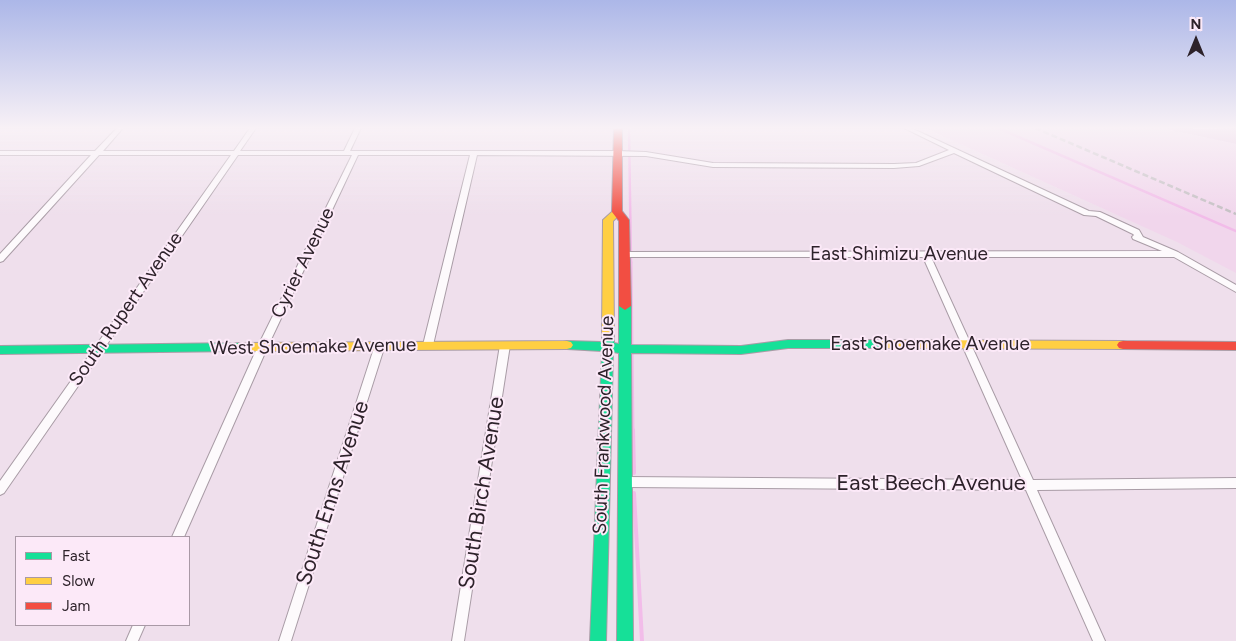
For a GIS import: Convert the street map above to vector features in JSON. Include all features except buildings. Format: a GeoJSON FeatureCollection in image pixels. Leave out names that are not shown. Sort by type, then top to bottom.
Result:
{"type":"FeatureCollection","features":[{"type":"Feature","properties":{"kind":"street"},"geometry":{"type":"LineString","coordinates":[[0,260],[93,158]]}},
{"type":"Feature","properties":{"kind":"street","name":"South Rupert Avenue"},"geometry":{"type":"LineString","coordinates":[[0,490],[233,158]]}},
{"type":"Feature","properties":{"kind":"street","name":"Cyrier Avenue"},"geometry":{"type":"LineString","coordinates":[[178,536],[349,158]]}},
{"type":"Feature","properties":{"kind":"street"},"geometry":{"type":"LineString","coordinates":[[428,346],[473,158]]}},
{"type":"Feature","properties":{"kind":"street","name":"South Frankwood Avenue"},"geometry":{"type":"LineString","coordinates":[[617,158],[617,212],[624,220],[625,641]]}},
{"type":"Feature","properties":{"kind":"street"},"geometry":{"type":"LineString","coordinates":[[670,158],[713,165],[894,166],[917,165],[935,158]]}},
{"type":"Feature","properties":{"kind":"street"},"geometry":{"type":"LineString","coordinates":[[972,158],[1087,213],[1092,218],[1132,237],[1140,238],[1175,254],[1236,288]]}},
{"type":"Feature","properties":{"kind":"street","name":"South Frankwood Avenue"},"geometry":{"type":"LineString","coordinates":[[598,641],[607,347],[608,220],[617,212]]}},
{"type":"Feature","properties":{"kind":"street","name":"East Shimizu Avenue"},"geometry":{"type":"LineString","coordinates":[[624,254],[1175,254]]}},
{"type":"Feature","properties":{"kind":"street"},"geometry":{"type":"LineString","coordinates":[[926,254],[1099,641]]}},
{"type":"Feature","properties":{"kind":"street","name":"East Shoemake Avenue"},"geometry":{"type":"LineString","coordinates":[[625,349],[741,350],[788,344],[1236,346]]}},
{"type":"Feature","properties":{"kind":"street","name":"West Shoemake Avenue"},"geometry":{"type":"LineString","coordinates":[[0,350],[380,345],[588,345],[625,349]]}},
{"type":"Feature","properties":{"kind":"street","name":"South Enns Avenue"},"geometry":{"type":"LineString","coordinates":[[285,641],[380,345]]}},
{"type":"Feature","properties":{"kind":"street","name":"South Birch Avenue"},"geometry":{"type":"LineString","coordinates":[[458,641],[505,345]]}},
{"type":"Feature","properties":{"kind":"street","name":"East Beech Avenue"},"geometry":{"type":"LineString","coordinates":[[626,482],[1029,485],[1236,483]]}},
{"type":"Feature","properties":{"kind":"street"},"geometry":{"type":"LineString","coordinates":[[132,641],[140,626]]}},
{"type":"Feature","properties":{"kind":"shaded area"},"geometry":{"type":"Polygon","coordinates":[[[991,158],[1236,158],[1236,273],[1177,242],[991,158]]]}},
{"type":"Feature","properties":{"kind":"waterway"},"geometry":{"type":"LineString","coordinates":[[629,158],[631,263]]}},
{"type":"Feature","properties":{"kind":"waterway"},"geometry":{"type":"LineString","coordinates":[[1067,158],[1236,231]]}},
{"type":"Feature","properties":{"kind":"waterway"},"geometry":{"type":"LineString","coordinates":[[631,262],[633,432]]}},
{"type":"Feature","properties":{"kind":"waterway"},"geometry":{"type":"LineString","coordinates":[[633,430],[634,473]]}},
{"type":"Feature","properties":{"kind":"waterway"},"geometry":{"type":"LineString","coordinates":[[634,493],[642,641]]}},
{"type":"Feature","properties":{"kind":"railway"},"geometry":{"type":"LineString","coordinates":[[1105,158],[1236,214]]}},
{"type":"Feature","properties":{"kind":"traffic: fast"},"geometry":{"type":"LineString","coordinates":[[625,306],[625,641]]}},
{"type":"Feature","properties":{"kind":"traffic: fast"},"geometry":{"type":"LineString","coordinates":[[598,641],[608,335]]}},
{"type":"Feature","properties":{"kind":"traffic: fast"},"geometry":{"type":"LineString","coordinates":[[567,345],[589,345],[625,349],[741,350],[788,344],[886,344]]}},
{"type":"Feature","properties":{"kind":"traffic: fast"},"geometry":{"type":"LineString","coordinates":[[0,350],[241,347]]}},
{"type":"Feature","properties":{"kind":"traffic: slow"},"geometry":{"type":"LineString","coordinates":[[608,335],[608,220],[617,212]]}},
{"type":"Feature","properties":{"kind":"traffic: slow"},"geometry":{"type":"LineString","coordinates":[[886,344],[1123,345]]}},
{"type":"Feature","properties":{"kind":"traffic: slow"},"geometry":{"type":"LineString","coordinates":[[241,347],[567,345]]}},
{"type":"Feature","properties":{"kind":"traffic: jam"},"geometry":{"type":"LineString","coordinates":[[618,158],[617,212],[624,220],[625,306]]}},
{"type":"Feature","properties":{"kind":"traffic: jam"},"geometry":{"type":"LineString","coordinates":[[1123,345],[1236,346]]}}]}
